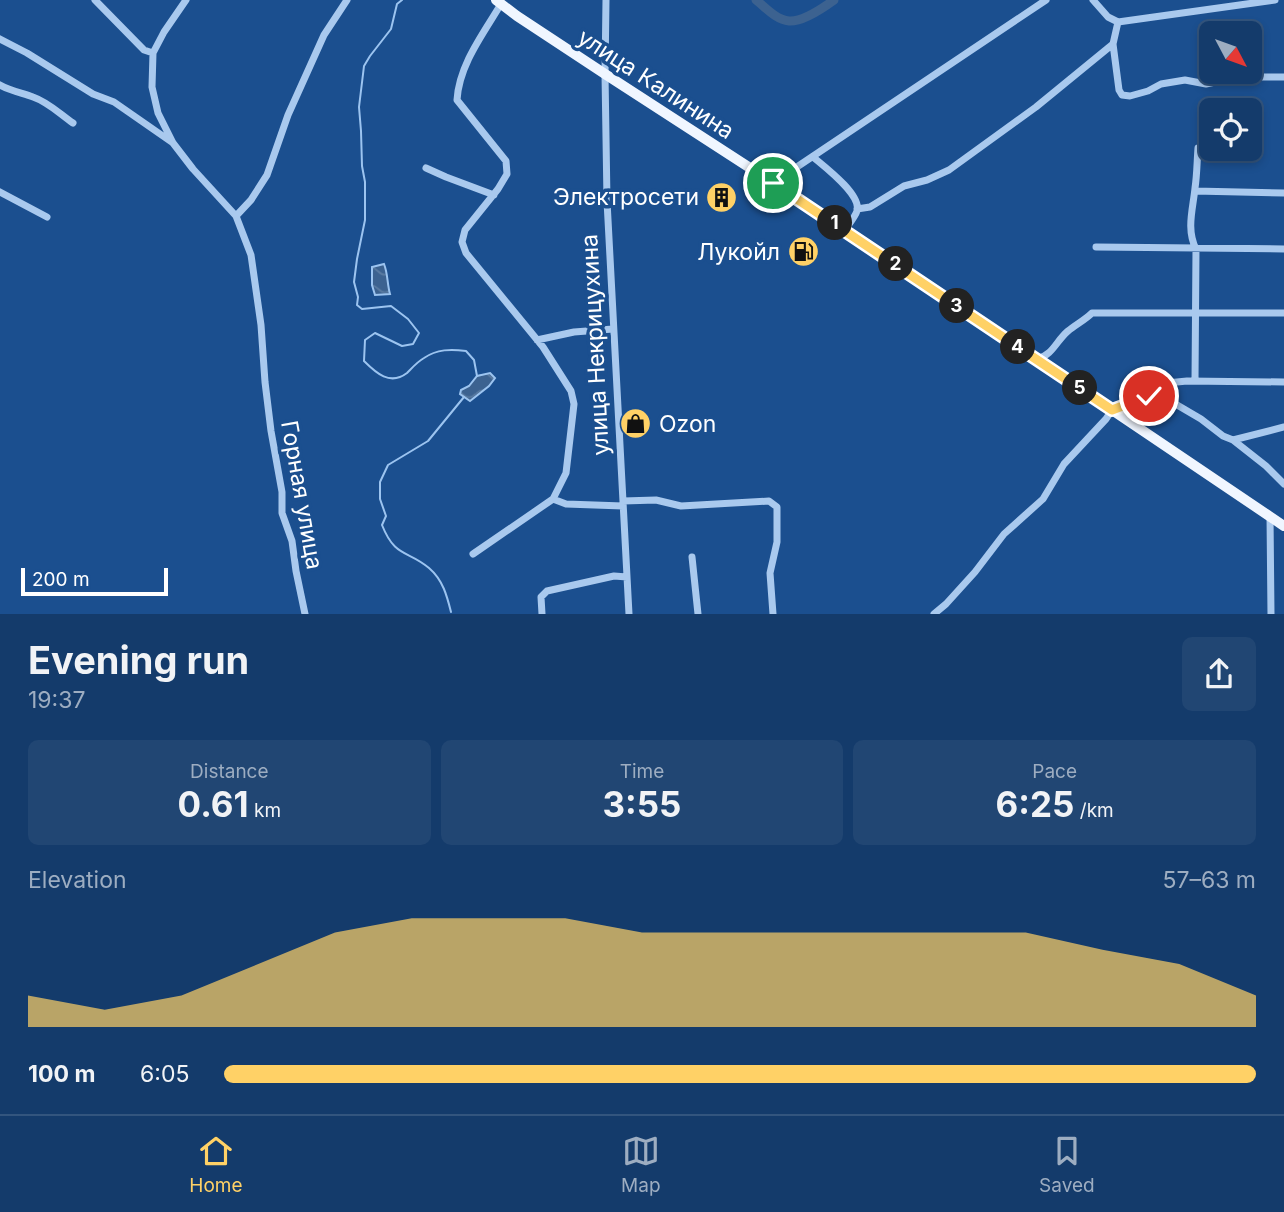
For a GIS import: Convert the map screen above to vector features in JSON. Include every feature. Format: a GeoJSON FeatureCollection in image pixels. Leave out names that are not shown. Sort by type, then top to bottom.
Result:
{"type":"FeatureCollection","features":[{"type":"Feature","properties":{"kind":"main road","name":"улица Калинина"},"geometry":{"type":"LineString","coordinates":[[498,2],[845,230],[1284,526]]}},
{"type":"Feature","properties":{"kind":"street"},"geometry":{"type":"LineString","coordinates":[[95,0],[144,50],[153,53]]}},
{"type":"Feature","properties":{"kind":"street"},"geometry":{"type":"LineString","coordinates":[[186,0],[153,53],[152,87],[159,113],[173,143],[236,216],[251,200],[267,175],[288,115],[324,35],[347,0]]}},
{"type":"Feature","properties":{"kind":"street","name":"улица Некрицухина"},"geometry":{"type":"LineString","coordinates":[[606,0],[607,201],[629,614]]}},
{"type":"Feature","properties":{"kind":"street"},"geometry":{"type":"LineString","coordinates":[[773,183],[1046,0]]}},
{"type":"Feature","properties":{"kind":"street"},"geometry":{"type":"LineString","coordinates":[[1093,0],[1108,17],[1118,22],[1229,3],[1275,0]]}},
{"type":"Feature","properties":{"kind":"street"},"geometry":{"type":"LineString","coordinates":[[473,554],[553,499],[566,473],[574,404],[571,391],[537,340],[466,253],[463,242],[466,230],[507,174],[506,161],[457,100],[464,68],[498,2]]}},
{"type":"Feature","properties":{"kind":"street"},"geometry":{"type":"LineString","coordinates":[[1118,22],[1113,44],[1119,90],[1122,94],[1130,96],[1161,84],[1185,80],[1206,84],[1238,77],[1284,77]]}},
{"type":"Feature","properties":{"kind":"street"},"geometry":{"type":"LineString","coordinates":[[0,39],[93,94],[114,102],[173,143]]}},
{"type":"Feature","properties":{"kind":"street"},"geometry":{"type":"LineString","coordinates":[[858,209],[870,207],[904,186],[949,170],[977,152],[1113,44]]}},
{"type":"Feature","properties":{"kind":"street"},"geometry":{"type":"LineString","coordinates":[[0,85],[15,93],[35,98],[73,123]]}},
{"type":"Feature","properties":{"kind":"street"},"geometry":{"type":"LineString","coordinates":[[1195,381],[1196,249],[1191,239],[1198,148]]}},
{"type":"Feature","properties":{"kind":"street"},"geometry":{"type":"LineString","coordinates":[[813,157],[856,199],[858,209],[845,230]]}},
{"type":"Feature","properties":{"kind":"street"},"geometry":{"type":"LineString","coordinates":[[426,168],[494,195]]}},
{"type":"Feature","properties":{"kind":"street"},"geometry":{"type":"LineString","coordinates":[[1195,191],[1284,193]]}},
{"type":"Feature","properties":{"kind":"street"},"geometry":{"type":"LineString","coordinates":[[0,192],[47,217]]}},
{"type":"Feature","properties":{"kind":"street","name":"Горная улица"},"geometry":{"type":"LineString","coordinates":[[236,216],[251,255],[271,431],[282,492],[282,513],[292,541],[305,614]]}},
{"type":"Feature","properties":{"kind":"street"},"geometry":{"type":"LineString","coordinates":[[1096,247],[1284,249]]}},
{"type":"Feature","properties":{"kind":"street"},"geometry":{"type":"LineString","coordinates":[[1037,359],[1052,351],[1067,332],[1092,313],[1284,313]]}},
{"type":"Feature","properties":{"kind":"street"},"geometry":{"type":"LineString","coordinates":[[537,340],[574,332],[613,329]]}},
{"type":"Feature","properties":{"kind":"street"},"geometry":{"type":"LineString","coordinates":[[934,614],[975,572],[1004,534],[1043,499],[1064,464],[1112,410],[1149,396],[1167,383],[1284,382]]}},
{"type":"Feature","properties":{"kind":"street"},"geometry":{"type":"LineString","coordinates":[[1155,391],[1233,440],[1284,484]]}},
{"type":"Feature","properties":{"kind":"street"},"geometry":{"type":"LineString","coordinates":[[1233,440],[1284,427]]}},
{"type":"Feature","properties":{"kind":"street"},"geometry":{"type":"LineString","coordinates":[[553,499],[566,504],[623,504],[656,500],[681,506],[769,501],[777,507],[777,542],[770,573],[773,614]]}},
{"type":"Feature","properties":{"kind":"street"},"geometry":{"type":"LineString","coordinates":[[1270,516],[1271,614]]}},
{"type":"Feature","properties":{"kind":"street"},"geometry":{"type":"LineString","coordinates":[[692,557],[698,614]]}},
{"type":"Feature","properties":{"kind":"street"},"geometry":{"type":"LineString","coordinates":[[542,614],[541,597],[547,591],[614,576],[628,577]]}},
{"type":"Feature","properties":{"kind":"water"},"geometry":{"type":"Polygon","coordinates":[[[384,264],[390,294],[375,295],[372,267],[384,264]]]}},
{"type":"Feature","properties":{"kind":"water"},"geometry":{"type":"Polygon","coordinates":[[[490,373],[495,378],[470,401],[460,394],[477,376],[490,373]]]}},
{"type":"Feature","properties":{"kind":"waterway"},"geometry":{"type":"LineString","coordinates":[[402,0],[397,4],[391,29],[364,66],[359,107],[365,220],[354,282],[357,305],[362,309],[391,306],[408,319],[419,333],[413,344],[402,346],[375,333],[365,340],[364,361],[378,373],[395,378],[401,377],[419,361],[439,351],[466,351],[474,360],[477,376]]}},
{"type":"Feature","properties":{"kind":"waterway"},"geometry":{"type":"LineString","coordinates":[[756,0],[775,16],[789,21],[806,17],[834,0]]}},
{"type":"Feature","properties":{"kind":"waterway"},"geometry":{"type":"LineString","coordinates":[[451,612],[444,588],[434,573],[402,552],[387,536],[382,525],[386,516],[380,499],[380,482],[388,465],[428,441],[464,397]]}},
{"type":"Feature","properties":{"kind":"place","name":"Электросети"},"geometry":{"type":"Point","coordinates":[722,197]}},
{"type":"Feature","properties":{"kind":"place","name":"Лукойл"},"geometry":{"type":"Point","coordinates":[803,252]}},
{"type":"Feature","properties":{"kind":"place","name":"Ozon"},"geometry":{"type":"Point","coordinates":[636,424]}},
{"type":"Feature","properties":{"kind":"route"},"geometry":{"type":"LineString","coordinates":[[773,183],[1112,410],[1149,396]]}}]}
